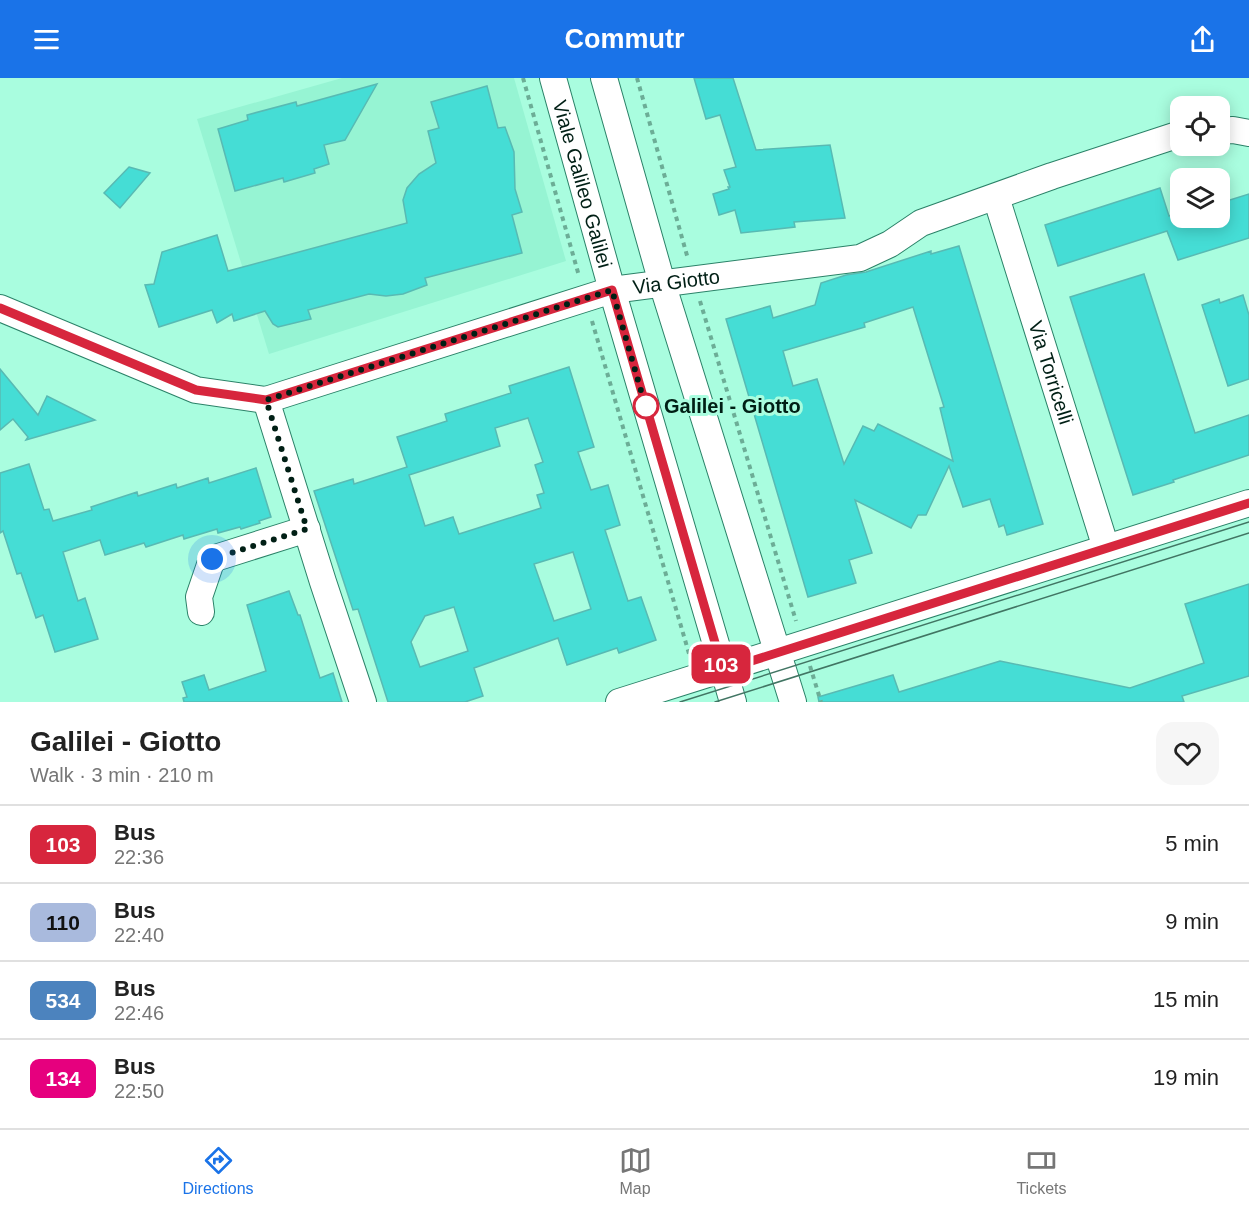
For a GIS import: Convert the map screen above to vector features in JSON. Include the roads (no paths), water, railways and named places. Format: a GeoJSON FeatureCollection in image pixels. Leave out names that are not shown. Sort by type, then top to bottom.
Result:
{"type":"FeatureCollection","features":[{"type":"Feature","properties":{"kind":"street","name":"Viale Galileo Galilei"},"geometry":{"type":"LineString","coordinates":[[552,78],[733,702]]}},
{"type":"Feature","properties":{"kind":"street"},"geometry":{"type":"LineString","coordinates":[[604,78],[662,283],[794,702]]}},
{"type":"Feature","properties":{"kind":"street"},"geometry":{"type":"LineString","coordinates":[[1230,130],[1249,133]]}},
{"type":"Feature","properties":{"kind":"street","name":"Via Giotto"},"geometry":{"type":"LineString","coordinates":[[0,308],[196,390],[266,400],[612,290],[860,258],[890,244],[921,223],[1170,137]]}},
{"type":"Feature","properties":{"kind":"street","name":"Via Torricelli"},"geometry":{"type":"LineString","coordinates":[[996,197],[1106,548]]}},
{"type":"Feature","properties":{"kind":"street"},"geometry":{"type":"LineString","coordinates":[[266,400],[363,702]]}},
{"type":"Feature","properties":{"kind":"street"},"geometry":{"type":"LineString","coordinates":[[619,702],[1249,503]]}},
{"type":"Feature","properties":{"kind":"street"},"geometry":{"type":"LineString","coordinates":[[201,612],[199,597],[212,559],[307,529]]}},
{"type":"Feature","properties":{"kind":"tram line"},"geometry":{"type":"LineString","coordinates":[[680,702],[1249,522]]}},
{"type":"Feature","properties":{"kind":"tram line"},"geometry":{"type":"LineString","coordinates":[[715,702],[1249,533]]}},
{"type":"Feature","properties":{"kind":"place","name":"Galilei - Giotto"},"geometry":{"type":"Point","coordinates":[646,406]}}]}
